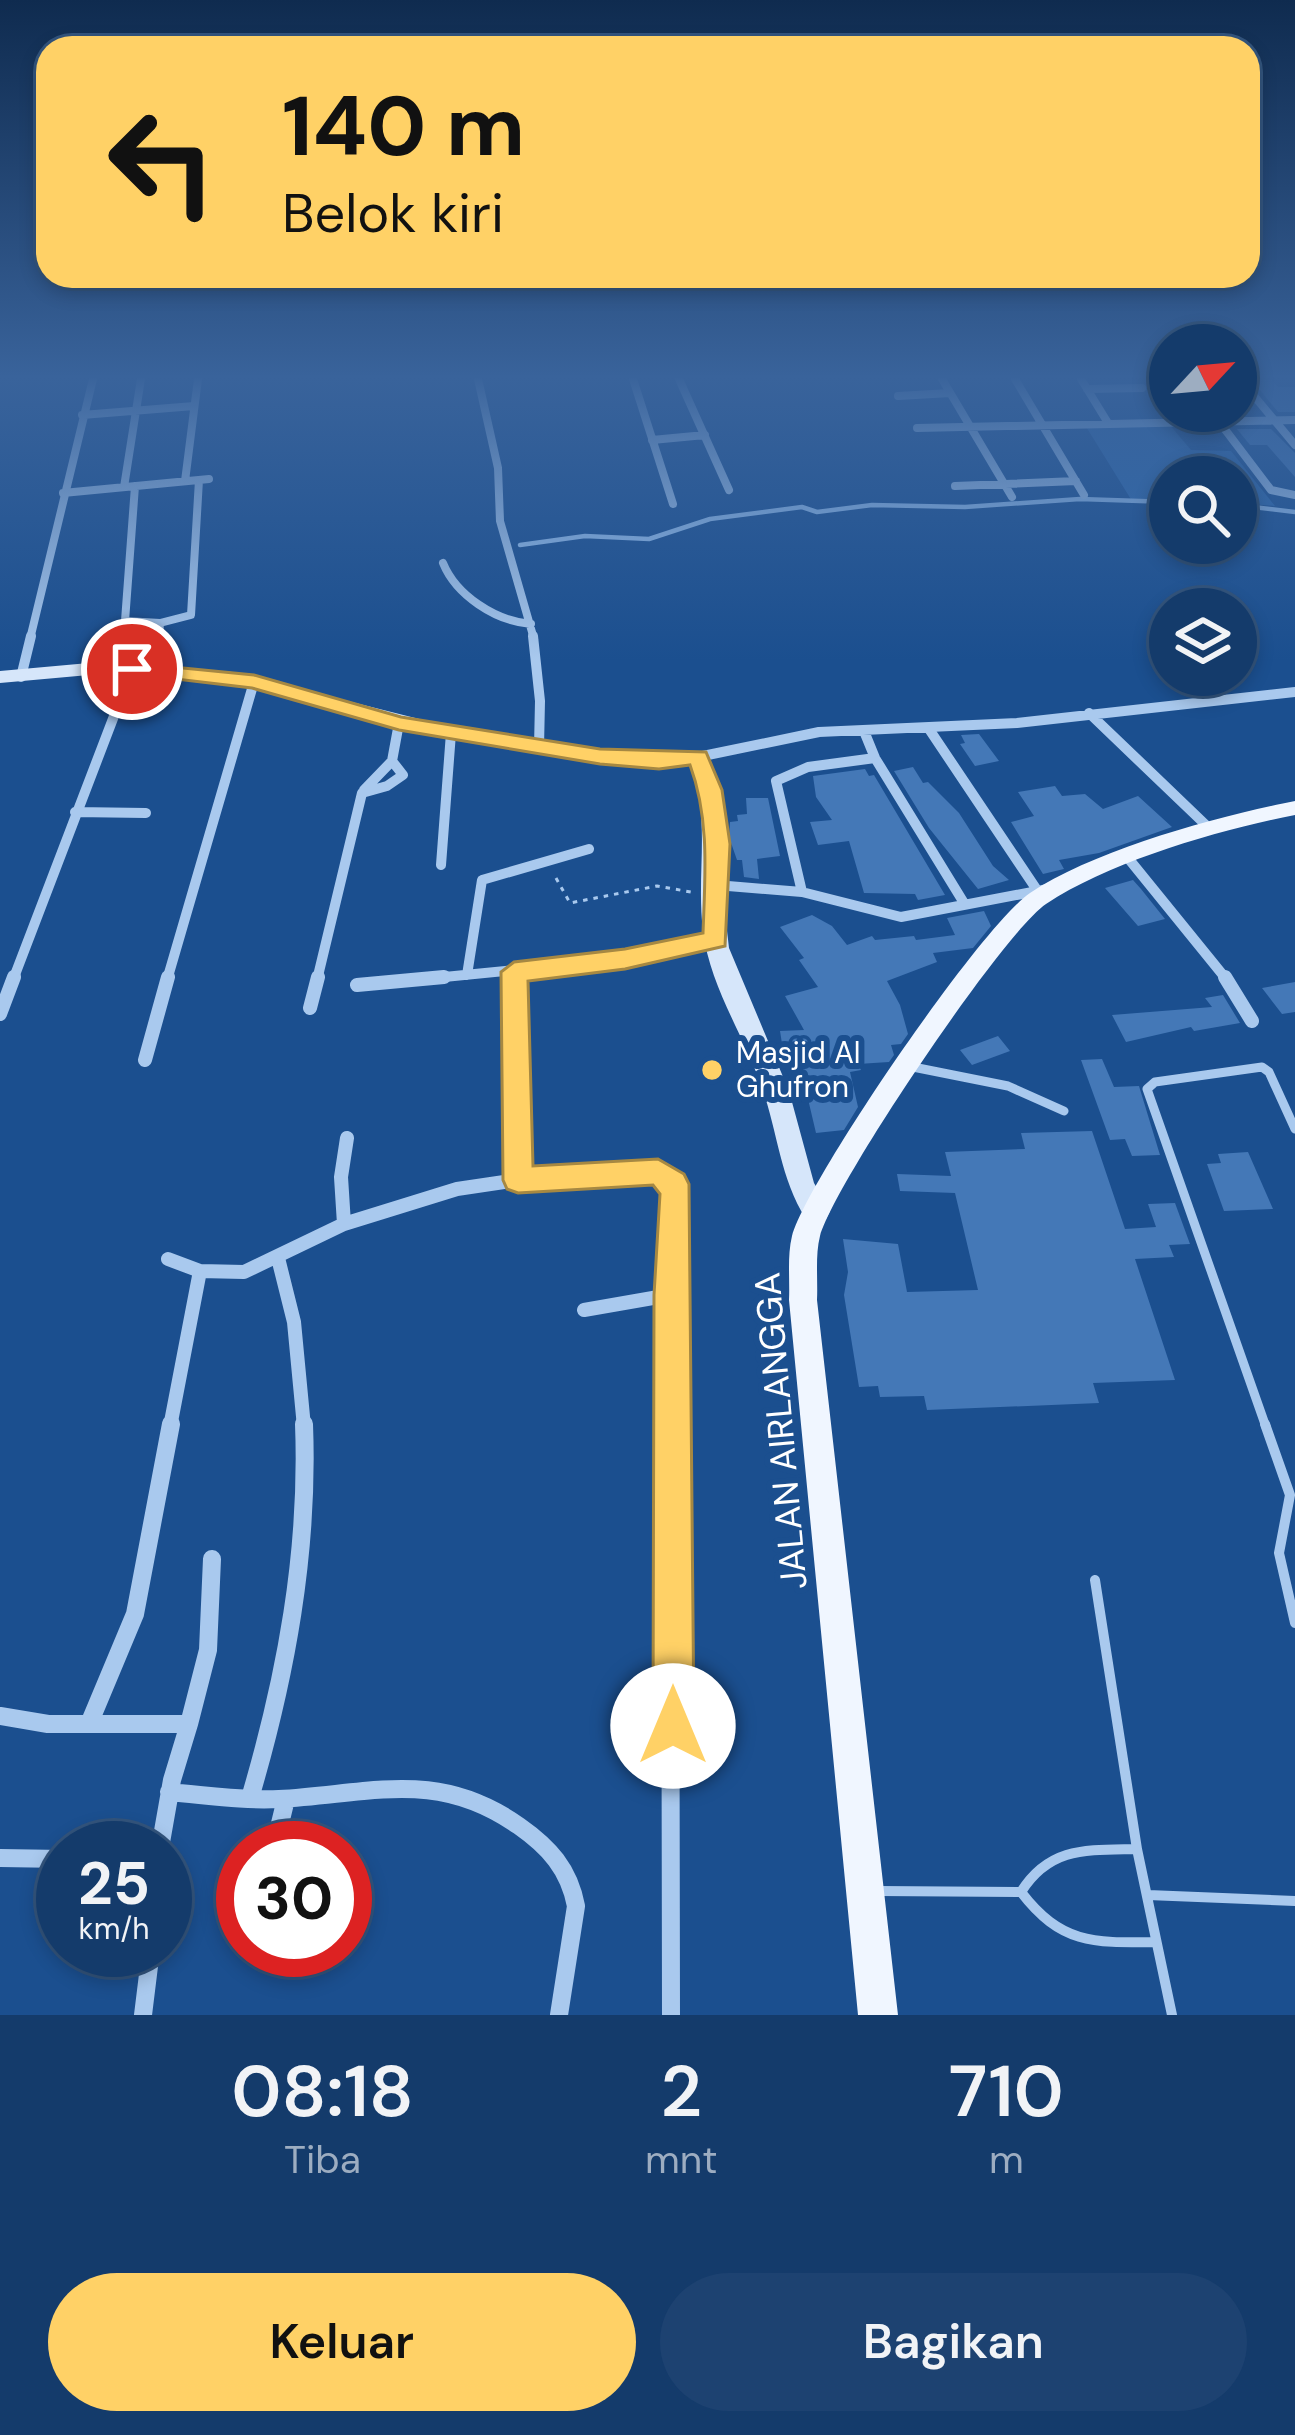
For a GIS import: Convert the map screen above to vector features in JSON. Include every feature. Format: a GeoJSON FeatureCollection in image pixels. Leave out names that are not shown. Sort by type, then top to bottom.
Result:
{"type":"FeatureCollection","features":[{"type":"Feature","properties":{"kind":"main road","name":"JALAN AIRLANGGA"},"geometry":{"type":"LineString","coordinates":[[878,2015],[803,1300],[802,1263],[815,1211],[907,1066],[999,938],[1043,889],[1210,829],[1295,808]]}},
{"type":"Feature","properties":{"kind":"street"},"geometry":{"type":"LineString","coordinates":[[67,473],[11,677],[132,669],[254,682],[399,723],[659,761],[819,732],[929,729],[1295,692]]}},
{"type":"Feature","properties":{"kind":"street"},"geometry":{"type":"LineString","coordinates":[[62,493],[130,487],[185,482],[204,480],[191,615],[160,623],[124,620],[130,487],[131,473]]}},
{"type":"Feature","properties":{"kind":"street"},"geometry":{"type":"LineString","coordinates":[[185,482],[186,473]]}},
{"type":"Feature","properties":{"kind":"street"},"geometry":{"type":"LineString","coordinates":[[496,473],[500,511],[531,624],[542,711],[539,747]]}},
{"type":"Feature","properties":{"kind":"street"},"geometry":{"type":"LineString","coordinates":[[663,473],[673,504]]}},
{"type":"Feature","properties":{"kind":"street"},"geometry":{"type":"LineString","coordinates":[[722,473],[729,490]]}},
{"type":"Feature","properties":{"kind":"street"},"geometry":{"type":"LineString","coordinates":[[997,473],[1012,497]]}},
{"type":"Feature","properties":{"kind":"street"},"geometry":{"type":"LineString","coordinates":[[1071,473],[1084,495]]}},
{"type":"Feature","properties":{"kind":"street"},"geometry":{"type":"LineString","coordinates":[[1258,473],[1271,490],[1295,495]]}},
{"type":"Feature","properties":{"kind":"street"},"geometry":{"type":"LineString","coordinates":[[955,486],[1076,481]]}},
{"type":"Feature","properties":{"kind":"street"},"geometry":{"type":"LineString","coordinates":[[443,562],[457,590],[467,592],[504,621],[531,624]]}},
{"type":"Feature","properties":{"kind":"street"},"geometry":{"type":"LineString","coordinates":[[156,672],[160,623]]}},
{"type":"Feature","properties":{"kind":"street"},"geometry":{"type":"LineString","coordinates":[[0,1014],[132,669]]}},
{"type":"Feature","properties":{"kind":"street"},"geometry":{"type":"LineString","coordinates":[[145,1060],[223,776],[254,682]]}},
{"type":"Feature","properties":{"kind":"street"},"geometry":{"type":"LineString","coordinates":[[1089,713],[1210,829]]}},
{"type":"Feature","properties":{"kind":"street"},"geometry":{"type":"LineString","coordinates":[[310,1008],[362,793],[400,779],[403,771],[392,761],[399,723]]}},
{"type":"Feature","properties":{"kind":"street"},"geometry":{"type":"LineString","coordinates":[[716,890],[802,892],[918,917],[964,903],[1043,889],[929,729]]}},
{"type":"Feature","properties":{"kind":"street"},"geometry":{"type":"LineString","coordinates":[[864,731],[875,758],[964,903]]}},
{"type":"Feature","properties":{"kind":"street"},"geometry":{"type":"LineString","coordinates":[[441,865],[451,733]]}},
{"type":"Feature","properties":{"kind":"street"},"geometry":{"type":"LineString","coordinates":[[698,757],[714,807],[716,940],[776,1090],[796,1180],[815,1211]]}},
{"type":"Feature","properties":{"kind":"street"},"geometry":{"type":"LineString","coordinates":[[802,892],[776,781],[808,767],[875,758]]}},
{"type":"Feature","properties":{"kind":"street"},"geometry":{"type":"LineString","coordinates":[[75,812],[146,813]]}},
{"type":"Feature","properties":{"kind":"street"},"geometry":{"type":"LineString","coordinates":[[467,975],[482,880],[589,849]]}},
{"type":"Feature","properties":{"kind":"street"},"geometry":{"type":"LineString","coordinates":[[1128,858],[1219,966],[1252,1021]]}},
{"type":"Feature","properties":{"kind":"street"},"geometry":{"type":"LineString","coordinates":[[357,985],[625,959],[716,940]]}},
{"type":"Feature","properties":{"kind":"street"},"geometry":{"type":"LineString","coordinates":[[514,972],[518,1180]]}},
{"type":"Feature","properties":{"kind":"street"},"geometry":{"type":"LineString","coordinates":[[344,1225],[341,1177],[347,1138]]}},
{"type":"Feature","properties":{"kind":"street"},"geometry":{"type":"LineString","coordinates":[[168,1259],[200,1271],[234,1274],[344,1225],[457,1189],[645,1171],[667,1177],[676,1194],[670,1295],[671,2015]]}},
{"type":"Feature","properties":{"kind":"street"},"geometry":{"type":"LineString","coordinates":[[250,1798],[283,1683],[303,1491],[305,1379],[296,1318],[278,1258]]}},
{"type":"Feature","properties":{"kind":"street"},"geometry":{"type":"LineString","coordinates":[[89,1724],[135,1614],[200,1271]]}},
{"type":"Feature","properties":{"kind":"street"},"geometry":{"type":"LineString","coordinates":[[584,1310],[670,1295]]}},
{"type":"Feature","properties":{"kind":"street"},"geometry":{"type":"LineString","coordinates":[[164,1821],[208,1649],[212,1558]]}},
{"type":"Feature","properties":{"kind":"street"},"geometry":{"type":"LineString","coordinates":[[0,1716],[89,1724],[189,1724]]}},
{"type":"Feature","properties":{"kind":"street"},"geometry":{"type":"LineString","coordinates":[[169,1792],[286,1799],[415,1783],[479,1798],[504,1812],[558,1856],[573,1888],[576,1906],[559,2015]]}},
{"type":"Feature","properties":{"kind":"street"},"geometry":{"type":"LineString","coordinates":[[281,1821],[286,1799]]}},
{"type":"Feature","properties":{"kind":"street"},"geometry":{"type":"LineString","coordinates":[[0,1858],[36,1859]]}},
{"type":"Feature","properties":{"kind":"street"},"geometry":{"type":"LineString","coordinates":[[143,2015],[148,1977]]}},
{"type":"Feature","properties":{"kind":"lane"},"geometry":{"type":"LineString","coordinates":[[907,1066],[1008,1086],[1064,1111]]}},
{"type":"Feature","properties":{"kind":"lane"},"geometry":{"type":"LineString","coordinates":[[1295,1130],[1269,1072],[1262,1067],[1155,1082],[1147,1089],[1293,1495],[1280,1565],[1295,1623]]}},
{"type":"Feature","properties":{"kind":"lane"},"geometry":{"type":"LineString","coordinates":[[1095,1580],[1137,1850],[1172,2015]]}},
{"type":"Feature","properties":{"kind":"lane"},"geometry":{"type":"LineString","coordinates":[[1021,1892],[1032,1871],[1056,1853],[1137,1850]]}},
{"type":"Feature","properties":{"kind":"lane"},"geometry":{"type":"LineString","coordinates":[[865,1891],[1021,1892],[1061,1936],[1098,1943],[1156,1942]]}},
{"type":"Feature","properties":{"kind":"lane"},"geometry":{"type":"LineString","coordinates":[[1148,1895],[1295,1901]]}},
{"type":"Feature","properties":{"kind":"path"},"geometry":{"type":"LineString","coordinates":[[548,861],[570,903],[656,886],[716,890]]}},
{"type":"Feature","properties":{"kind":"shaded area"},"geometry":{"type":"Polygon","coordinates":[[[1115,473],[1149,473],[1149,500],[1132,501],[1115,473]]]}},
{"type":"Feature","properties":{"kind":"shaded area"},"geometry":{"type":"Polygon","coordinates":[[[1257,484],[1275,506],[1257,505],[1257,484]]]}},
{"type":"Feature","properties":{"kind":"building"},"geometry":{"type":"Polygon","coordinates":[[[979,734],[999,761],[975,766],[960,744],[965,743],[961,735],[979,734]]]}},
{"type":"Feature","properties":{"kind":"building"},"geometry":{"type":"Polygon","coordinates":[[[913,767],[923,783],[928,782],[959,813],[993,866],[1009,880],[978,889],[929,828],[894,771],[913,767]]]}},
{"type":"Feature","properties":{"kind":"building"},"geometry":{"type":"Polygon","coordinates":[[[865,769],[869,776],[874,775],[945,895],[918,900],[915,894],[864,893],[849,841],[818,845],[810,822],[832,820],[816,797],[813,776],[865,769]]]}},
{"type":"Feature","properties":{"kind":"building"},"geometry":{"type":"Polygon","coordinates":[[[1055,786],[1062,796],[1085,794],[1103,809],[1138,796],[1172,827],[1099,853],[1059,860],[1064,869],[1043,874],[1011,822],[1034,816],[1018,792],[1055,786]]]}},
{"type":"Feature","properties":{"kind":"building"},"geometry":{"type":"Polygon","coordinates":[[[746,798],[768,798],[780,856],[757,859],[759,879],[744,877],[742,860],[737,860],[729,837],[730,822],[747,814],[746,798]]]}},
{"type":"Feature","properties":{"kind":"building"},"geometry":{"type":"Polygon","coordinates":[[[1133,880],[1165,919],[1138,926],[1105,888],[1133,880]]]}},
{"type":"Feature","properties":{"kind":"building"},"geometry":{"type":"Polygon","coordinates":[[[984,911],[991,926],[973,948],[933,953],[937,962],[887,981],[908,1034],[901,1044],[891,1045],[894,1055],[889,1062],[858,1064],[861,1070],[850,1072],[858,1107],[844,1130],[816,1133],[797,1049],[783,1050],[780,1031],[804,1030],[785,996],[818,987],[799,960],[804,958],[780,927],[812,915],[832,926],[847,945],[872,936],[875,940],[914,936],[916,940],[955,935],[947,918],[984,911]]]}},
{"type":"Feature","properties":{"kind":"building"},"geometry":{"type":"Polygon","coordinates":[[[1295,982],[1295,1012],[1282,1014],[1262,988],[1295,982]]]}},
{"type":"Feature","properties":{"kind":"building"},"geometry":{"type":"Polygon","coordinates":[[[1223,995],[1240,1023],[1194,1031],[1191,1027],[1126,1042],[1112,1015],[1212,1007],[1205,998],[1223,995]]]}},
{"type":"Feature","properties":{"kind":"building"},"geometry":{"type":"Polygon","coordinates":[[[998,1036],[1010,1051],[972,1065],[960,1050],[998,1036]]]}},
{"type":"Feature","properties":{"kind":"building"},"geometry":{"type":"Polygon","coordinates":[[[1102,1059],[1114,1087],[1139,1086],[1160,1155],[1132,1156],[1125,1139],[1110,1140],[1081,1060],[1102,1059]]]}},
{"type":"Feature","properties":{"kind":"building"},"geometry":{"type":"Polygon","coordinates":[[[1092,1131],[1125,1229],[1156,1227],[1148,1204],[1175,1203],[1190,1244],[1169,1245],[1174,1257],[1135,1259],[1175,1380],[1093,1383],[1099,1403],[927,1410],[924,1396],[880,1397],[878,1386],[859,1387],[844,1295],[848,1272],[843,1239],[898,1244],[907,1292],[978,1290],[955,1193],[900,1191],[897,1174],[951,1176],[945,1152],[1025,1149],[1021,1133],[1092,1131]]]}},
{"type":"Feature","properties":{"kind":"building"},"geometry":{"type":"Polygon","coordinates":[[[1248,1152],[1273,1209],[1224,1211],[1207,1164],[1221,1163],[1218,1154],[1248,1152]]]}},
{"type":"Feature","properties":{"kind":"waterway"},"geometry":{"type":"LineString","coordinates":[[520,545],[585,536],[649,539],[710,519],[802,507],[817,512],[872,505],[1149,501]]}},
{"type":"Feature","properties":{"kind":"waterway"},"geometry":{"type":"LineString","coordinates":[[1257,507],[1295,512]]}},
{"type":"Feature","properties":{"kind":"place","name":"Masjid Al Ghufron"},"geometry":{"type":"Point","coordinates":[712,1070]}},
{"type":"Feature","properties":{"kind":"route"},"geometry":{"type":"LineString","coordinates":[[132,669],[263,683],[376,718],[600,757],[659,761],[698,757],[711,790],[718,844],[716,940],[625,959],[514,972],[518,1180],[658,1172],[673,1184],[676,1194],[670,1295],[673,1726]]}}]}
